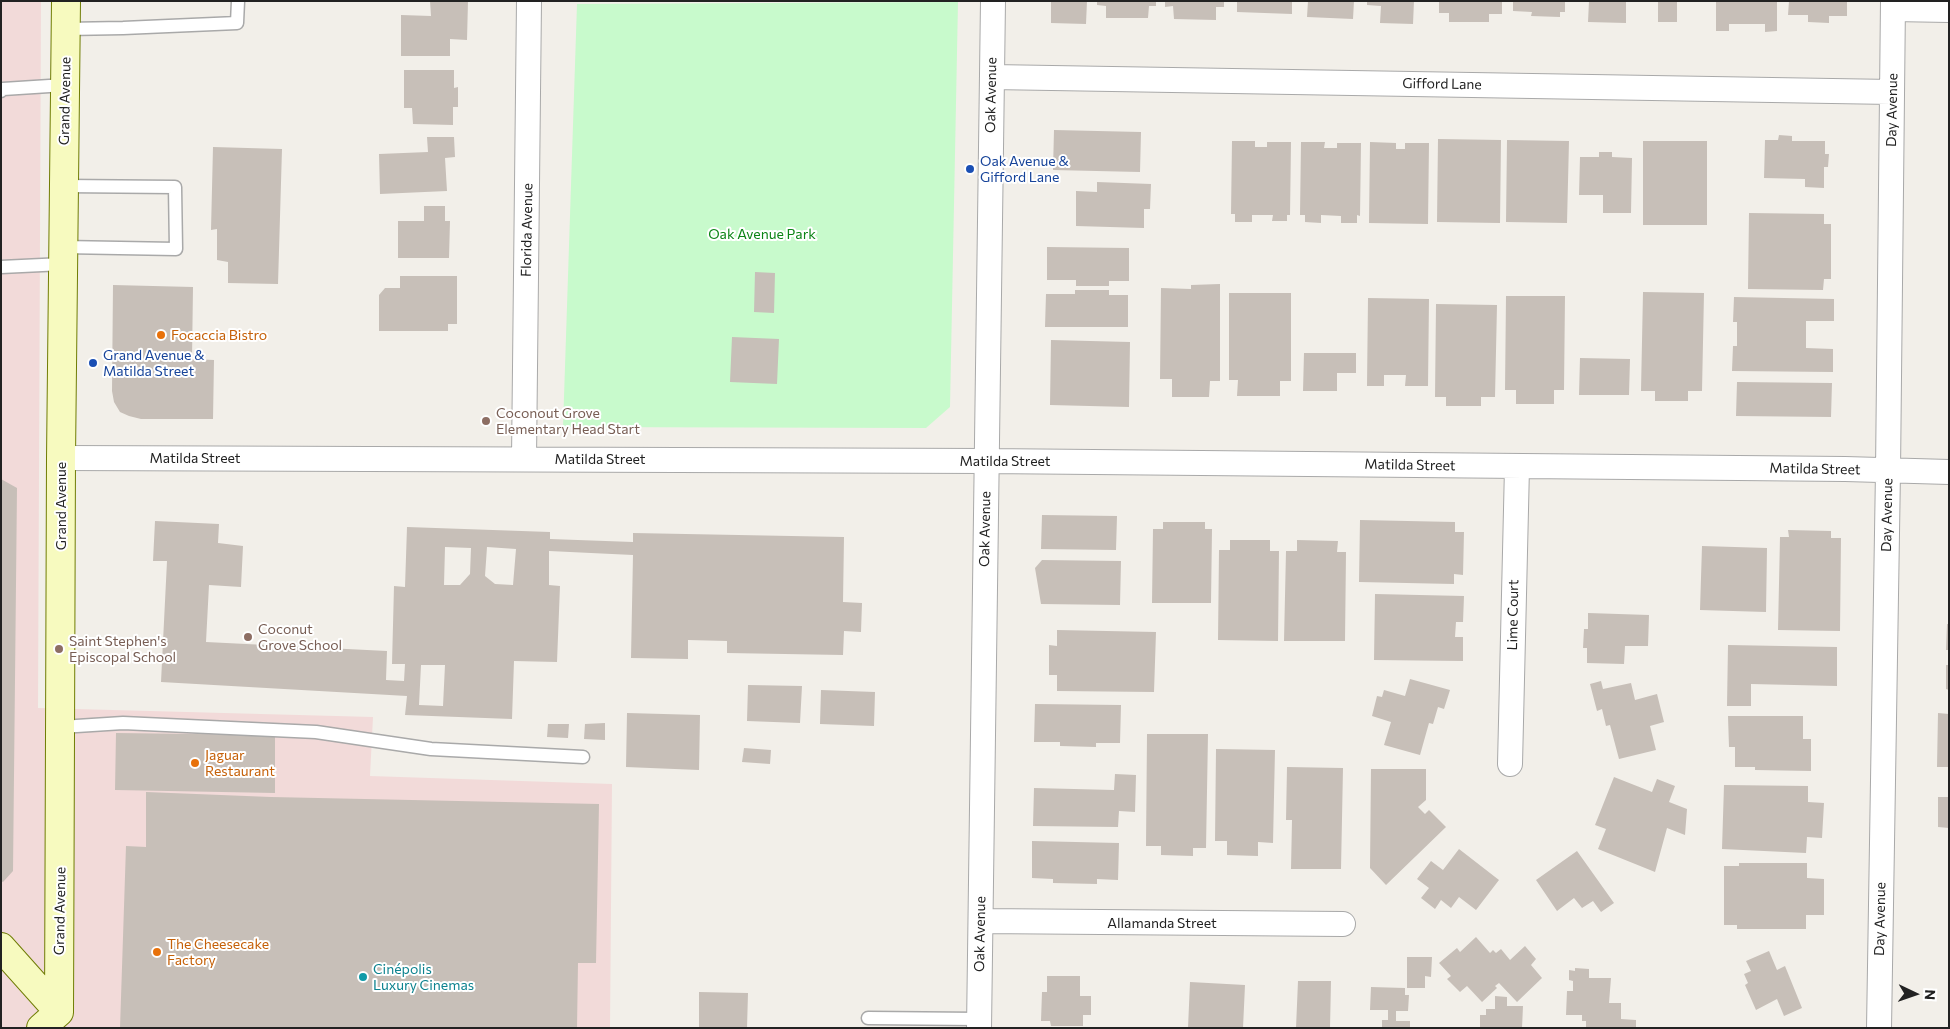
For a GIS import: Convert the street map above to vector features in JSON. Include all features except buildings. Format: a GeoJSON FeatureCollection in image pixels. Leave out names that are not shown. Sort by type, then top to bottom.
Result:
{"type":"FeatureCollection","features":[{"type":"Feature","properties":{"kind":"main road","name":"Grand Avenue"},"geometry":{"type":"LineString","coordinates":[[50,1020],[61,727],[61,458],[66,1]]}},
{"type":"Feature","properties":{"kind":"main road"},"geometry":{"type":"LineString","coordinates":[[1,947],[50,1020]]}},
{"type":"Feature","properties":{"kind":"street","name":"Florida Avenue"},"geometry":{"type":"LineString","coordinates":[[524,458],[529,1]]}},
{"type":"Feature","properties":{"kind":"street","name":"Oak Avenue"},"geometry":{"type":"LineString","coordinates":[[979,1023],[993,1]]}},
{"type":"Feature","properties":{"kind":"street"},"geometry":{"type":"LineString","coordinates":[[1893,5],[1949,10]]}},
{"type":"Feature","properties":{"kind":"street","name":"Day Avenue"},"geometry":{"type":"LineString","coordinates":[[1878,1028],[1888,471],[1893,5]]}},
{"type":"Feature","properties":{"kind":"street","name":"Gifford Lane"},"geometry":{"type":"LineString","coordinates":[[992,76],[1892,92]]}},
{"type":"Feature","properties":{"kind":"street","name":"Matilda Street"},"geometry":{"type":"LineString","coordinates":[[61,458],[524,458],[986,461],[1949,472]]}},
{"type":"Feature","properties":{"kind":"street","name":"Lime Court"},"geometry":{"type":"LineString","coordinates":[[1510,764],[1517,467]]}},
{"type":"Feature","properties":{"kind":"street","name":"Allamanda Street"},"geometry":{"type":"LineString","coordinates":[[981,922],[1343,924]]}},
{"type":"Feature","properties":{"kind":"lane"},"geometry":{"type":"LineString","coordinates":[[66,29],[237,22],[238,1]]}},
{"type":"Feature","properties":{"kind":"lane"},"geometry":{"type":"LineString","coordinates":[[1,91],[3,89],[65,85]]}},
{"type":"Feature","properties":{"kind":"lane"},"geometry":{"type":"LineString","coordinates":[[1,267],[63,256],[176,248],[175,187],[64,186]]}},
{"type":"Feature","properties":{"kind":"lane"},"geometry":{"type":"LineString","coordinates":[[61,727],[122,723],[316,732],[431,749],[583,757]]}},
{"type":"Feature","properties":{"kind":"lane"},"geometry":{"type":"LineString","coordinates":[[868,1018],[979,1023]]}},
{"type":"Feature","properties":{"kind":"shaded area"},"geometry":{"type":"Polygon","coordinates":[[[1,1],[41,1],[38,708],[373,717],[370,776],[612,784],[610,1028],[1,1028],[1,1]]]}},
{"type":"Feature","properties":{"kind":"green space","name":"Oak Avenue Park"},"geometry":{"type":"Polygon","coordinates":[[[958,2],[950,407],[926,428],[563,427],[577,4],[958,2]]]}},
{"type":"Feature","properties":{"kind":"place","name":"Oak Avenue & Gifford Lane"},"geometry":{"type":"Point","coordinates":[970,169]}},
{"type":"Feature","properties":{"kind":"place","name":"Focaccia Bistro"},"geometry":{"type":"Point","coordinates":[161,335]}},
{"type":"Feature","properties":{"kind":"place","name":"Grand Avenue & Matilda Street"},"geometry":{"type":"Point","coordinates":[93,363]}},
{"type":"Feature","properties":{"kind":"place","name":"Coconout Grove Elementary Head Start"},"geometry":{"type":"Point","coordinates":[486,421]}},
{"type":"Feature","properties":{"kind":"place","name":"Coconut Grove School"},"geometry":{"type":"Point","coordinates":[248,637]}},
{"type":"Feature","properties":{"kind":"place","name":"Saint Stephen's Episcopal School"},"geometry":{"type":"Point","coordinates":[59,649]}},
{"type":"Feature","properties":{"kind":"place","name":"Jaguar Restaurant"},"geometry":{"type":"Point","coordinates":[195,763]}},
{"type":"Feature","properties":{"kind":"place","name":"The Cheesecake Factory"},"geometry":{"type":"Point","coordinates":[157,952]}},
{"type":"Feature","properties":{"kind":"place","name":"Cinépolis Luxury Cinemas"},"geometry":{"type":"Point","coordinates":[363,977]}}]}
